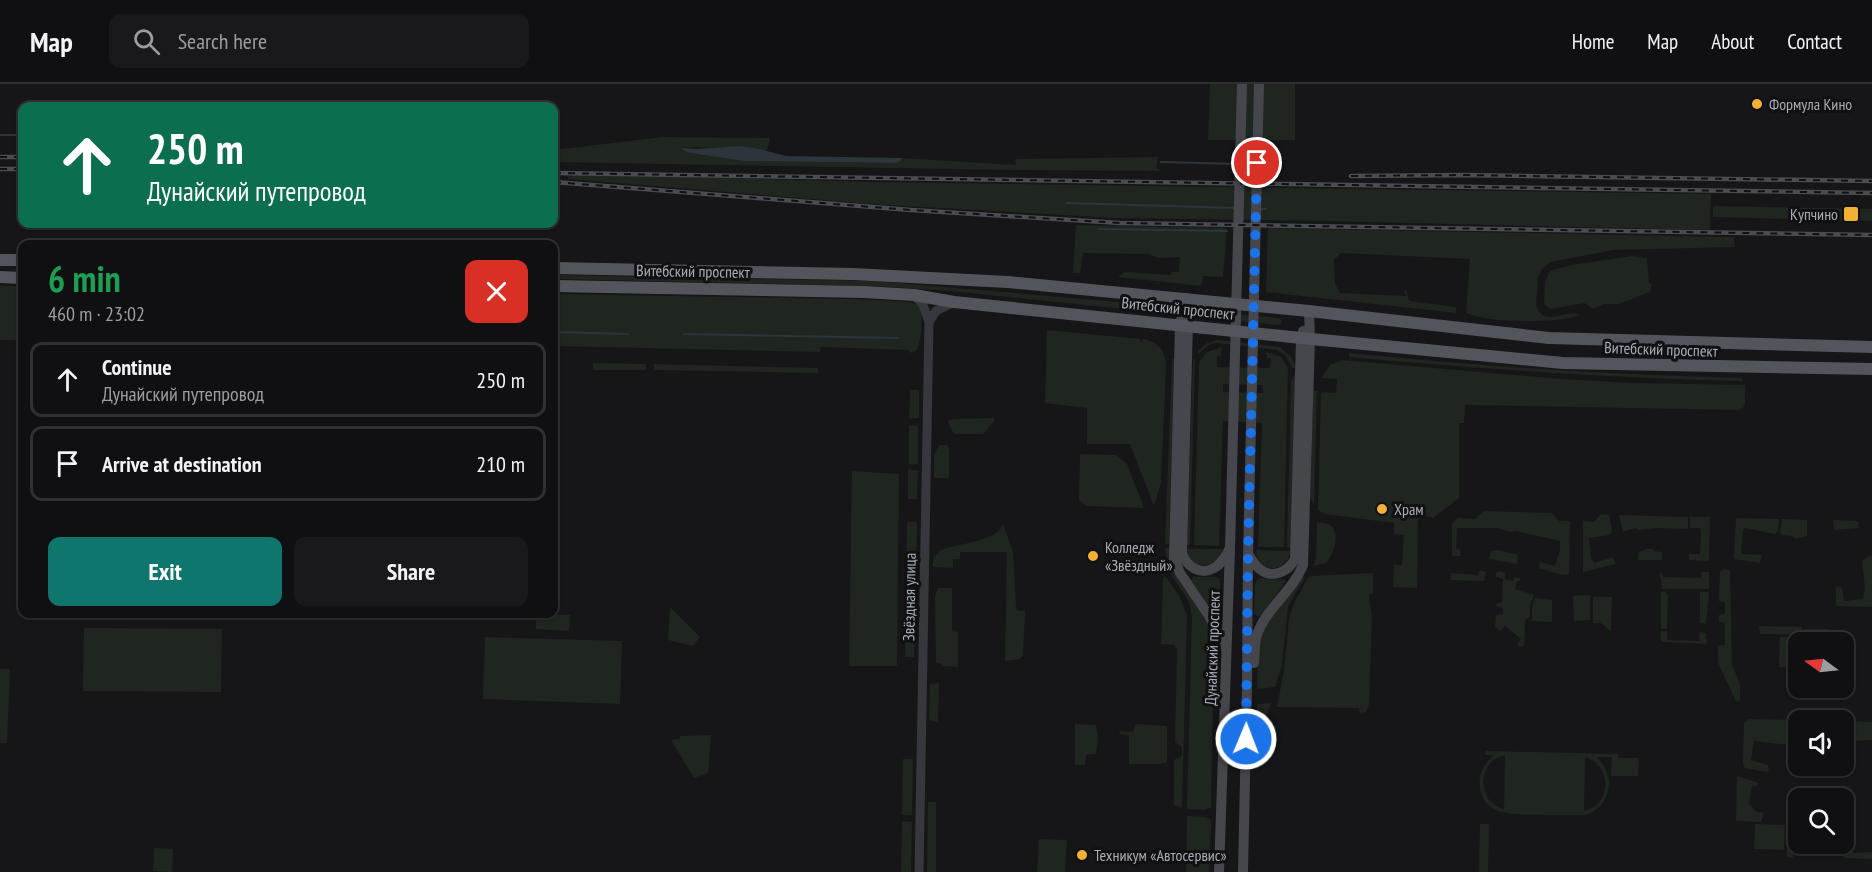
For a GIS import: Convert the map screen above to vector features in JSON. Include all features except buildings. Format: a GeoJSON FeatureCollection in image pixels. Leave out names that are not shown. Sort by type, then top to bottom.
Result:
{"type":"FeatureCollection","features":[{"type":"Feature","properties":{"kind":"main road","name":"Дунайский проспект"},"geometry":{"type":"LineString","coordinates":[[1219,872],[1242,84]]}},
{"type":"Feature","properties":{"kind":"main road","name":"Дунайский проспект"},"geometry":{"type":"LineString","coordinates":[[1243,872],[1259,84]]}},
{"type":"Feature","properties":{"kind":"main road"},"geometry":{"type":"LineString","coordinates":[[0,260],[18,260]]}},
{"type":"Feature","properties":{"kind":"main road","name":"Витебский проспект"},"geometry":{"type":"LineString","coordinates":[[558,268],[853,274],[1008,282],[1186,298],[1549,338],[1872,346]]}},
{"type":"Feature","properties":{"kind":"main road"},"geometry":{"type":"LineString","coordinates":[[0,278],[18,278]]}},
{"type":"Feature","properties":{"kind":"main road","name":"Витебский проспект"},"geometry":{"type":"LineString","coordinates":[[558,286],[777,289],[914,296],[1306,339],[1563,363],[1872,369]]}},
{"type":"Feature","properties":{"kind":"main road"},"geometry":{"type":"LineString","coordinates":[[1186,298],[1174,558],[1180,573],[1209,616],[1227,650]]}},
{"type":"Feature","properties":{"kind":"main road"},"geometry":{"type":"LineString","coordinates":[[1248,554],[1260,569],[1273,574],[1287,569],[1294,559],[1309,311]]}},
{"type":"Feature","properties":{"kind":"main road"},"geometry":{"type":"LineString","coordinates":[[1184,325],[1182,552],[1190,566],[1206,571],[1218,565],[1230,548]]}},
{"type":"Feature","properties":{"kind":"main road"},"geometry":{"type":"LineString","coordinates":[[1247,686],[1254,668],[1256,643],[1260,629],[1296,579],[1303,565],[1306,339]]}},
{"type":"Feature","properties":{"kind":"street"},"geometry":{"type":"LineString","coordinates":[[914,296],[923,304],[929,322]]}},
{"type":"Feature","properties":{"kind":"street"},"geometry":{"type":"LineString","coordinates":[[929,322],[936,311],[954,302]]}},
{"type":"Feature","properties":{"kind":"street","name":"Звёздная улица"},"geometry":{"type":"LineString","coordinates":[[919,872],[929,322]]}},
{"type":"Feature","properties":{"kind":"shaded area"},"geometry":{"type":"Polygon","coordinates":[[[1210,84],[1295,84],[1295,140],[1208,140],[1210,84]]]}},
{"type":"Feature","properties":{"kind":"shaded area"},"geometry":{"type":"Polygon","coordinates":[[[663,137],[770,138],[767,151],[736,147],[683,147],[681,149],[689,153],[744,161],[896,163],[901,161],[901,158],[1016,165],[1015,159],[1158,157],[1156,167],[1162,171],[558,162],[558,150],[663,137]]]}},
{"type":"Feature","properties":{"kind":"shaded area"},"geometry":{"type":"Polygon","coordinates":[[[739,146],[786,156],[901,158],[901,161],[896,163],[744,161],[689,153],[681,149],[739,146]]]}},
{"type":"Feature","properties":{"kind":"shaded area"},"geometry":{"type":"Polygon","coordinates":[[[568,174],[874,182],[1711,194],[1710,230],[1114,218],[872,204],[568,179],[568,174]]]}},
{"type":"Feature","properties":{"kind":"shaded area"},"geometry":{"type":"Polygon","coordinates":[[[1713,206],[1872,209],[1872,221],[1713,217],[1713,206]]]}},
{"type":"Feature","properties":{"kind":"shaded area"},"geometry":{"type":"Polygon","coordinates":[[[1076,225],[1227,228],[1223,277],[1203,276],[1201,286],[1118,277],[1125,272],[1171,275],[1171,272],[1179,272],[1180,257],[1159,258],[1148,254],[1083,253],[1080,273],[1073,273],[1076,225]]]}},
{"type":"Feature","properties":{"kind":"shaded area"},"geometry":{"type":"Polygon","coordinates":[[[1268,228],[1734,237],[1735,247],[1613,250],[1551,262],[1542,269],[1538,277],[1536,305],[1538,311],[1544,316],[1551,317],[1574,313],[1579,315],[1555,320],[1522,321],[1490,319],[1466,313],[1470,259],[1341,253],[1334,260],[1335,283],[1340,293],[1406,296],[1404,291],[1406,290],[1409,301],[1456,307],[1456,313],[1266,292],[1268,228]]]}},
{"type":"Feature","properties":{"kind":"shaded area"},"geometry":{"type":"Polygon","coordinates":[[[1632,256],[1647,258],[1649,283],[1652,284],[1650,292],[1619,304],[1604,304],[1593,309],[1585,303],[1550,309],[1544,304],[1545,282],[1550,271],[1571,265],[1632,256]]]}},
{"type":"Feature","properties":{"kind":"shaded area"},"geometry":{"type":"Polygon","coordinates":[[[558,275],[873,281],[1144,304],[1143,311],[951,291],[872,286],[558,279],[558,275]]]}},
{"type":"Feature","properties":{"kind":"shaded area"},"geometry":{"type":"Polygon","coordinates":[[[0,286],[18,286],[17,340],[0,340],[0,286]]]}},
{"type":"Feature","properties":{"kind":"shaded area"},"geometry":{"type":"Polygon","coordinates":[[[558,294],[855,299],[911,302],[921,311],[921,329],[916,351],[909,353],[909,350],[821,347],[820,352],[558,346],[558,294]]]}},
{"type":"Feature","properties":{"kind":"shaded area"},"geometry":{"type":"Polygon","coordinates":[[[1215,312],[1279,318],[1282,322],[1279,325],[1216,319],[1215,312]]]}},
{"type":"Feature","properties":{"kind":"shaded area"},"geometry":{"type":"Polygon","coordinates":[[[1047,330],[1140,339],[1142,342],[1143,339],[1149,340],[1161,349],[1166,368],[1161,483],[1154,506],[1130,444],[1087,444],[1087,408],[1045,403],[1047,330]]]}},
{"type":"Feature","properties":{"kind":"shaded area"},"geometry":{"type":"Polygon","coordinates":[[[1218,340],[1280,347],[1292,358],[1296,368],[1292,368],[1285,355],[1277,350],[1217,343],[1197,352],[1207,343],[1218,340]]]}},
{"type":"Feature","properties":{"kind":"shaded area"},"geometry":{"type":"Polygon","coordinates":[[[1222,347],[1221,356],[1217,357],[1217,367],[1270,368],[1271,358],[1267,358],[1266,352],[1281,357],[1288,368],[1284,547],[1258,547],[1262,423],[1223,421],[1219,546],[1194,545],[1199,362],[1207,352],[1222,347]],[[1223,384],[1223,392],[1263,393],[1262,385],[1223,384]]]}},
{"type":"Feature","properties":{"kind":"shaded area"},"geometry":{"type":"Polygon","coordinates":[[[1349,353],[1545,369],[1742,378],[1743,381],[1644,378],[1496,369],[1349,357],[1349,353]]]}},
{"type":"Feature","properties":{"kind":"shaded area"},"geometry":{"type":"Polygon","coordinates":[[[1193,358],[1195,361],[1190,545],[1187,545],[1193,358]]]}},
{"type":"Feature","properties":{"kind":"shaded area"},"geometry":{"type":"Polygon","coordinates":[[[1172,359],[1174,359],[1169,544],[1165,544],[1172,359]]]}},
{"type":"Feature","properties":{"kind":"shaded area"},"geometry":{"type":"Polygon","coordinates":[[[1342,360],[1562,379],[1745,385],[1745,403],[1743,408],[1738,410],[1465,405],[1464,423],[1459,423],[1459,498],[1433,518],[1423,515],[1418,519],[1417,588],[1393,587],[1394,565],[1402,565],[1404,535],[1394,534],[1394,523],[1325,514],[1318,510],[1321,392],[1336,393],[1337,379],[1321,378],[1330,365],[1342,360]]]}},
{"type":"Feature","properties":{"kind":"shaded area"},"geometry":{"type":"Polygon","coordinates":[[[593,363],[646,364],[646,370],[593,370],[593,363]]]}},
{"type":"Feature","properties":{"kind":"shaded area"},"geometry":{"type":"Polygon","coordinates":[[[654,364],[818,368],[818,373],[654,370],[654,364]]]}},
{"type":"Feature","properties":{"kind":"shaded area"},"geometry":{"type":"Polygon","coordinates":[[[1294,375],[1296,376],[1291,548],[1287,547],[1291,382],[1294,375]]]}},
{"type":"Feature","properties":{"kind":"shaded area"},"geometry":{"type":"Polygon","coordinates":[[[910,390],[919,390],[919,418],[909,419],[910,390]]]}},
{"type":"Feature","properties":{"kind":"shaded area"},"geometry":{"type":"Polygon","coordinates":[[[1313,391],[1317,391],[1314,505],[1310,497],[1313,391]]]}},
{"type":"Feature","properties":{"kind":"shaded area"},"geometry":{"type":"Polygon","coordinates":[[[994,418],[983,434],[954,434],[948,422],[953,419],[994,418]]]}},
{"type":"Feature","properties":{"kind":"shaded area"},"geometry":{"type":"Polygon","coordinates":[[[909,425],[918,426],[918,464],[909,465],[909,425]]]}},
{"type":"Feature","properties":{"kind":"shaded area"},"geometry":{"type":"Polygon","coordinates":[[[939,445],[947,445],[949,448],[949,478],[934,478],[934,455],[939,445]]]}},
{"type":"Feature","properties":{"kind":"shaded area"},"geometry":{"type":"Polygon","coordinates":[[[1080,454],[1116,455],[1127,464],[1144,508],[1086,506],[1079,500],[1080,454]]]}},
{"type":"Feature","properties":{"kind":"shaded area"},"geometry":{"type":"Polygon","coordinates":[[[908,469],[918,471],[917,499],[908,499],[908,469]]]}},
{"type":"Feature","properties":{"kind":"shaded area"},"geometry":{"type":"Polygon","coordinates":[[[852,471],[899,474],[897,666],[849,666],[852,471]]]}},
{"type":"Feature","properties":{"kind":"shaded area"},"geometry":{"type":"Polygon","coordinates":[[[1484,511],[1552,513],[1559,521],[1570,521],[1569,574],[1562,575],[1539,568],[1540,562],[1555,566],[1560,541],[1498,528],[1457,528],[1456,549],[1460,550],[1461,556],[1452,556],[1452,523],[1458,518],[1475,519],[1484,511]]]}},
{"type":"Feature","properties":{"kind":"shaded area"},"geometry":{"type":"Polygon","coordinates":[[[1601,514],[1609,515],[1612,531],[1610,535],[1589,538],[1591,557],[1594,563],[1613,557],[1616,564],[1583,572],[1583,521],[1594,522],[1601,514]]]}},
{"type":"Feature","properties":{"kind":"shaded area"},"geometry":{"type":"Polygon","coordinates":[[[1619,515],[1688,517],[1688,529],[1637,530],[1636,528],[1623,532],[1619,515]]]}},
{"type":"Feature","properties":{"kind":"shaded area"},"geometry":{"type":"Polygon","coordinates":[[[1690,517],[1710,517],[1709,559],[1707,561],[1689,560],[1689,554],[1700,554],[1701,538],[1700,528],[1690,528],[1690,517]]]}},
{"type":"Feature","properties":{"kind":"shaded area"},"geometry":{"type":"Polygon","coordinates":[[[1736,518],[1779,519],[1778,531],[1775,534],[1745,528],[1743,530],[1741,554],[1762,555],[1760,563],[1734,559],[1736,518]]]}},
{"type":"Feature","properties":{"kind":"shaded area"},"geometry":{"type":"Polygon","coordinates":[[[1782,519],[1807,520],[1807,536],[1795,539],[1792,536],[1781,535],[1782,519]]]}},
{"type":"Feature","properties":{"kind":"shaded area"},"geometry":{"type":"Polygon","coordinates":[[[1833,520],[1858,521],[1859,528],[1834,530],[1833,520]]]}},
{"type":"Feature","properties":{"kind":"shaded area"},"geometry":{"type":"Polygon","coordinates":[[[907,522],[917,522],[914,657],[905,657],[907,522]]]}},
{"type":"Feature","properties":{"kind":"shaded area"},"geometry":{"type":"Polygon","coordinates":[[[1317,522],[1330,525],[1336,539],[1326,563],[1313,566],[1316,558],[1317,522]]]}},
{"type":"Feature","properties":{"kind":"shaded area"},"geometry":{"type":"Polygon","coordinates":[[[1003,524],[1013,552],[1017,610],[1025,611],[1023,656],[1020,659],[1005,661],[1007,552],[960,552],[960,559],[953,559],[953,568],[932,565],[935,556],[941,550],[993,535],[1003,524]]]}},
{"type":"Feature","properties":{"kind":"shaded area"},"geometry":{"type":"Polygon","coordinates":[[[1165,548],[1169,548],[1175,573],[1203,616],[1214,639],[1211,807],[1205,810],[1187,809],[1192,617],[1189,602],[1170,573],[1165,548]]]}},
{"type":"Feature","properties":{"kind":"shaded area"},"geometry":{"type":"Polygon","coordinates":[[[1187,549],[1222,549],[1217,561],[1202,565],[1194,563],[1187,549]]]}},
{"type":"Feature","properties":{"kind":"shaded area"},"geometry":{"type":"Polygon","coordinates":[[[1646,549],[1662,552],[1662,560],[1638,560],[1638,553],[1646,549]]]}},
{"type":"Feature","properties":{"kind":"shaded area"},"geometry":{"type":"Polygon","coordinates":[[[1256,550],[1291,551],[1284,564],[1272,568],[1262,564],[1256,550]]]}},
{"type":"Feature","properties":{"kind":"shaded area"},"geometry":{"type":"Polygon","coordinates":[[[1498,550],[1518,555],[1517,564],[1489,559],[1491,551],[1498,550]]]}},
{"type":"Feature","properties":{"kind":"shaded area"},"geometry":{"type":"Polygon","coordinates":[[[1872,556],[1872,607],[1836,606],[1836,586],[1842,588],[1844,601],[1863,599],[1865,588],[1862,561],[1872,556]]]}},
{"type":"Feature","properties":{"kind":"shaded area"},"geometry":{"type":"Polygon","coordinates":[[[1723,569],[1730,570],[1732,665],[1740,684],[1740,702],[1736,701],[1718,663],[1718,646],[1725,645],[1725,623],[1719,622],[1719,615],[1725,614],[1725,602],[1719,601],[1720,572],[1723,569]]]}},
{"type":"Feature","properties":{"kind":"shaded area"},"geometry":{"type":"Polygon","coordinates":[[[1480,570],[1486,572],[1484,581],[1450,580],[1451,573],[1478,575],[1480,570]]]}},
{"type":"Feature","properties":{"kind":"shaded area"},"geometry":{"type":"Polygon","coordinates":[[[1499,571],[1505,573],[1505,579],[1513,581],[1514,577],[1520,578],[1515,589],[1534,595],[1530,606],[1530,617],[1525,620],[1524,646],[1521,647],[1517,645],[1521,639],[1505,626],[1500,631],[1495,626],[1496,615],[1503,614],[1503,608],[1495,606],[1497,603],[1502,603],[1503,579],[1496,577],[1499,571]]]}},
{"type":"Feature","properties":{"kind":"shaded area"},"geometry":{"type":"Polygon","coordinates":[[[1661,571],[1663,577],[1701,578],[1702,572],[1709,572],[1709,589],[1662,589],[1661,578],[1659,578],[1661,571]]]}},
{"type":"Feature","properties":{"kind":"shaded area"},"geometry":{"type":"Polygon","coordinates":[[[1373,573],[1373,593],[1369,595],[1372,617],[1369,705],[1366,712],[1360,713],[1359,708],[1277,707],[1284,670],[1289,618],[1296,599],[1308,578],[1373,573]]]}},
{"type":"Feature","properties":{"kind":"shaded area"},"geometry":{"type":"Polygon","coordinates":[[[1165,576],[1179,595],[1187,615],[1182,808],[1174,805],[1174,760],[1182,756],[1182,747],[1175,742],[1177,650],[1174,645],[1161,644],[1163,578],[1165,576]]]}},
{"type":"Feature","properties":{"kind":"shaded area"},"geometry":{"type":"Polygon","coordinates":[[[1194,576],[1220,579],[1219,615],[1214,615],[1190,581],[1194,576]]]}},
{"type":"Feature","properties":{"kind":"shaded area"},"geometry":{"type":"Polygon","coordinates":[[[1306,576],[1288,606],[1282,665],[1275,687],[1257,689],[1258,645],[1268,621],[1306,576]]]}},
{"type":"Feature","properties":{"kind":"shaded area"},"geometry":{"type":"Polygon","coordinates":[[[1261,578],[1286,581],[1258,617],[1254,613],[1255,584],[1261,578]]]}},
{"type":"Feature","properties":{"kind":"shaded area"},"geometry":{"type":"Polygon","coordinates":[[[938,588],[952,588],[952,631],[958,632],[958,667],[942,666],[936,663],[935,596],[938,588]]]}},
{"type":"Feature","properties":{"kind":"shaded area"},"geometry":{"type":"Polygon","coordinates":[[[1665,591],[1668,595],[1667,629],[1661,629],[1661,592],[1665,591]]]}},
{"type":"Feature","properties":{"kind":"shaded area"},"geometry":{"type":"Polygon","coordinates":[[[1699,592],[1709,593],[1706,624],[1700,623],[1699,592]]]}},
{"type":"Feature","properties":{"kind":"shaded area"},"geometry":{"type":"Polygon","coordinates":[[[1590,595],[1590,620],[1574,621],[1573,596],[1590,595]]]}},
{"type":"Feature","properties":{"kind":"shaded area"},"geometry":{"type":"Polygon","coordinates":[[[1593,597],[1612,597],[1611,632],[1601,623],[1593,623],[1593,597]]]}},
{"type":"Feature","properties":{"kind":"shaded area"},"geometry":{"type":"Polygon","coordinates":[[[1535,598],[1552,600],[1552,622],[1532,621],[1532,606],[1535,598]]]}},
{"type":"Feature","properties":{"kind":"shaded area"},"geometry":{"type":"Polygon","coordinates":[[[670,607],[700,637],[693,646],[668,640],[670,607]]]}},
{"type":"Feature","properties":{"kind":"shaded area"},"geometry":{"type":"Polygon","coordinates":[[[558,615],[570,615],[569,631],[536,629],[536,618],[558,618],[558,615]]]}},
{"type":"Feature","properties":{"kind":"shaded area"},"geometry":{"type":"Polygon","coordinates":[[[1759,626],[1802,627],[1802,632],[1760,634],[1759,626]]]}},
{"type":"Feature","properties":{"kind":"shaded area"},"geometry":{"type":"Polygon","coordinates":[[[84,628],[222,629],[221,692],[83,691],[84,628]]]}},
{"type":"Feature","properties":{"kind":"shaded area"},"geometry":{"type":"Polygon","coordinates":[[[1804,629],[1829,629],[1829,632],[1804,632],[1804,629]]]}},
{"type":"Feature","properties":{"kind":"shaded area"},"geometry":{"type":"Polygon","coordinates":[[[1661,631],[1667,631],[1667,640],[1699,641],[1700,632],[1706,633],[1707,642],[1705,644],[1663,642],[1660,639],[1661,631]]]}},
{"type":"Feature","properties":{"kind":"shaded area"},"geometry":{"type":"Polygon","coordinates":[[[485,637],[622,641],[620,704],[483,699],[485,637]]]}},
{"type":"Feature","properties":{"kind":"shaded area"},"geometry":{"type":"Polygon","coordinates":[[[1780,637],[1788,637],[1788,667],[1779,667],[1780,637]]]}},
{"type":"Feature","properties":{"kind":"shaded area"},"geometry":{"type":"Polygon","coordinates":[[[0,669],[10,669],[7,743],[0,743],[0,669]]]}},
{"type":"Feature","properties":{"kind":"shaded area"},"geometry":{"type":"Polygon","coordinates":[[[939,683],[938,722],[929,720],[930,684],[939,683]]]}},
{"type":"Feature","properties":{"kind":"shaded area"},"geometry":{"type":"Polygon","coordinates":[[[1271,703],[1255,753],[1257,704],[1271,703]]]}},
{"type":"Feature","properties":{"kind":"shaded area"},"geometry":{"type":"Polygon","coordinates":[[[1749,719],[1788,720],[1788,745],[1754,741],[1751,760],[1768,765],[1767,772],[1745,768],[1743,764],[1744,723],[1749,719]]]}},
{"type":"Feature","properties":{"kind":"shaded area"},"geometry":{"type":"Polygon","coordinates":[[[1854,721],[1872,722],[1872,740],[1854,741],[1854,721]]]}},
{"type":"Feature","properties":{"kind":"shaded area"},"geometry":{"type":"Polygon","coordinates":[[[1075,724],[1096,725],[1098,740],[1096,754],[1086,755],[1085,765],[1075,765],[1075,724]]]}},
{"type":"Feature","properties":{"kind":"shaded area"},"geometry":{"type":"Polygon","coordinates":[[[1136,724],[1167,726],[1167,762],[1129,764],[1129,735],[1119,734],[1120,731],[1133,732],[1136,724]]]}},
{"type":"Feature","properties":{"kind":"shaded area"},"geometry":{"type":"Polygon","coordinates":[[[711,735],[708,773],[694,778],[671,740],[680,739],[680,736],[711,735]]]}},
{"type":"Feature","properties":{"kind":"shaded area"},"geometry":{"type":"Polygon","coordinates":[[[1486,751],[1619,754],[1617,758],[1639,758],[1638,776],[1611,776],[1612,757],[1597,757],[1608,775],[1609,782],[1606,796],[1598,808],[1585,815],[1512,814],[1493,808],[1484,798],[1480,788],[1481,774],[1487,762],[1494,755],[1485,755],[1486,751]],[[1505,755],[1489,765],[1483,781],[1488,798],[1494,805],[1503,809],[1504,809],[1505,755]],[[1585,757],[1584,811],[1600,801],[1606,784],[1600,768],[1594,761],[1585,757]]]}},
{"type":"Feature","properties":{"kind":"shaded area"},"geometry":{"type":"Polygon","coordinates":[[[903,759],[913,759],[912,815],[902,815],[903,759]]]}},
{"type":"Feature","properties":{"kind":"shaded area"},"geometry":{"type":"Polygon","coordinates":[[[1737,776],[1759,783],[1757,786],[1752,786],[1749,804],[1755,811],[1764,813],[1761,822],[1736,821],[1737,776]]]}},
{"type":"Feature","properties":{"kind":"shaded area"},"geometry":{"type":"Polygon","coordinates":[[[928,802],[936,802],[936,872],[927,872],[928,802]]]}},
{"type":"Feature","properties":{"kind":"shaded area"},"geometry":{"type":"Polygon","coordinates":[[[1187,816],[1205,817],[1211,820],[1209,872],[1186,872],[1187,816]]]}},
{"type":"Feature","properties":{"kind":"shaded area"},"geometry":{"type":"Polygon","coordinates":[[[902,821],[912,822],[911,872],[901,872],[902,821]]]}},
{"type":"Feature","properties":{"kind":"shaded area"},"geometry":{"type":"Polygon","coordinates":[[[1480,824],[1489,824],[1488,872],[1479,872],[1480,824]]]}},
{"type":"Feature","properties":{"kind":"shaded area"},"geometry":{"type":"Polygon","coordinates":[[[1755,824],[1785,825],[1784,850],[1754,849],[1755,824]]]}},
{"type":"Feature","properties":{"kind":"shaded area"},"geometry":{"type":"Polygon","coordinates":[[[1787,824],[1788,854],[1793,854],[1793,858],[1787,857],[1787,824]]]}},
{"type":"Feature","properties":{"kind":"shaded area"},"geometry":{"type":"Polygon","coordinates":[[[1039,839],[1067,840],[1065,872],[1037,872],[1039,839]]]}},
{"type":"Feature","properties":{"kind":"shaded area"},"geometry":{"type":"Polygon","coordinates":[[[154,848],[173,849],[172,872],[153,871],[154,848]]]}},
{"type":"Feature","properties":{"kind":"shaded area"},"geometry":{"type":"Polygon","coordinates":[[[1872,852],[1872,859],[1844,858],[1843,854],[1872,852]]]}},
{"type":"Feature","properties":{"kind":"waterway"},"geometry":{"type":"LineString","coordinates":[[0,135],[18,135]]}},
{"type":"Feature","properties":{"kind":"waterway"},"geometry":{"type":"LineString","coordinates":[[1161,162],[1237,164]]}},
{"type":"Feature","properties":{"kind":"waterway"},"geometry":{"type":"LineString","coordinates":[[1242,165],[1255,165]]}},
{"type":"Feature","properties":{"kind":"waterway"},"geometry":{"type":"LineString","coordinates":[[1260,165],[1280,166]]}},
{"type":"Feature","properties":{"kind":"waterway"},"geometry":{"type":"LineString","coordinates":[[1067,203],[1235,208]]}},
{"type":"Feature","properties":{"kind":"waterway"},"geometry":{"type":"LineString","coordinates":[[1258,209],[1266,209]]}},
{"type":"Feature","properties":{"kind":"waterway"},"geometry":{"type":"LineString","coordinates":[[1099,229],[1227,231]]}},
{"type":"Feature","properties":{"kind":"waterway"},"geometry":{"type":"LineString","coordinates":[[558,332],[628,334]]}},
{"type":"Feature","properties":{"kind":"waterway"},"geometry":{"type":"LineString","coordinates":[[684,334],[898,338]]}},
{"type":"Feature","properties":{"kind":"railway"},"geometry":{"type":"LineString","coordinates":[[0,157],[18,157]]}},
{"type":"Feature","properties":{"kind":"railway"},"geometry":{"type":"LineString","coordinates":[[0,169],[18,169]]}},
{"type":"Feature","properties":{"kind":"railway"},"geometry":{"type":"LineString","coordinates":[[558,173],[1872,193]]}},
{"type":"Feature","properties":{"kind":"railway"},"geometry":{"type":"LineString","coordinates":[[1351,176],[1463,175],[1872,181]]}},
{"type":"Feature","properties":{"kind":"railway"},"geometry":{"type":"LineString","coordinates":[[558,182],[911,210],[1120,223],[1872,235]]}},
{"type":"Feature","properties":{"kind":"place","name":"Формула Кино"},"geometry":{"type":"Point","coordinates":[1757,104]}},
{"type":"Feature","properties":{"kind":"place","name":"Купчино"},"geometry":{"type":"Point","coordinates":[1851,214]}},
{"type":"Feature","properties":{"kind":"place","name":"Храм"},"geometry":{"type":"Point","coordinates":[1382,509]}},
{"type":"Feature","properties":{"kind":"place","name":"Колледж «Звёздный»"},"geometry":{"type":"Point","coordinates":[1093,556]}},
{"type":"Feature","properties":{"kind":"place","name":"Техникум «Автосервис»"},"geometry":{"type":"Point","coordinates":[1082,855]}},
{"type":"Feature","properties":{"kind":"route"},"geometry":{"type":"LineString","coordinates":[[1246,739],[1257,163]]}}]}
